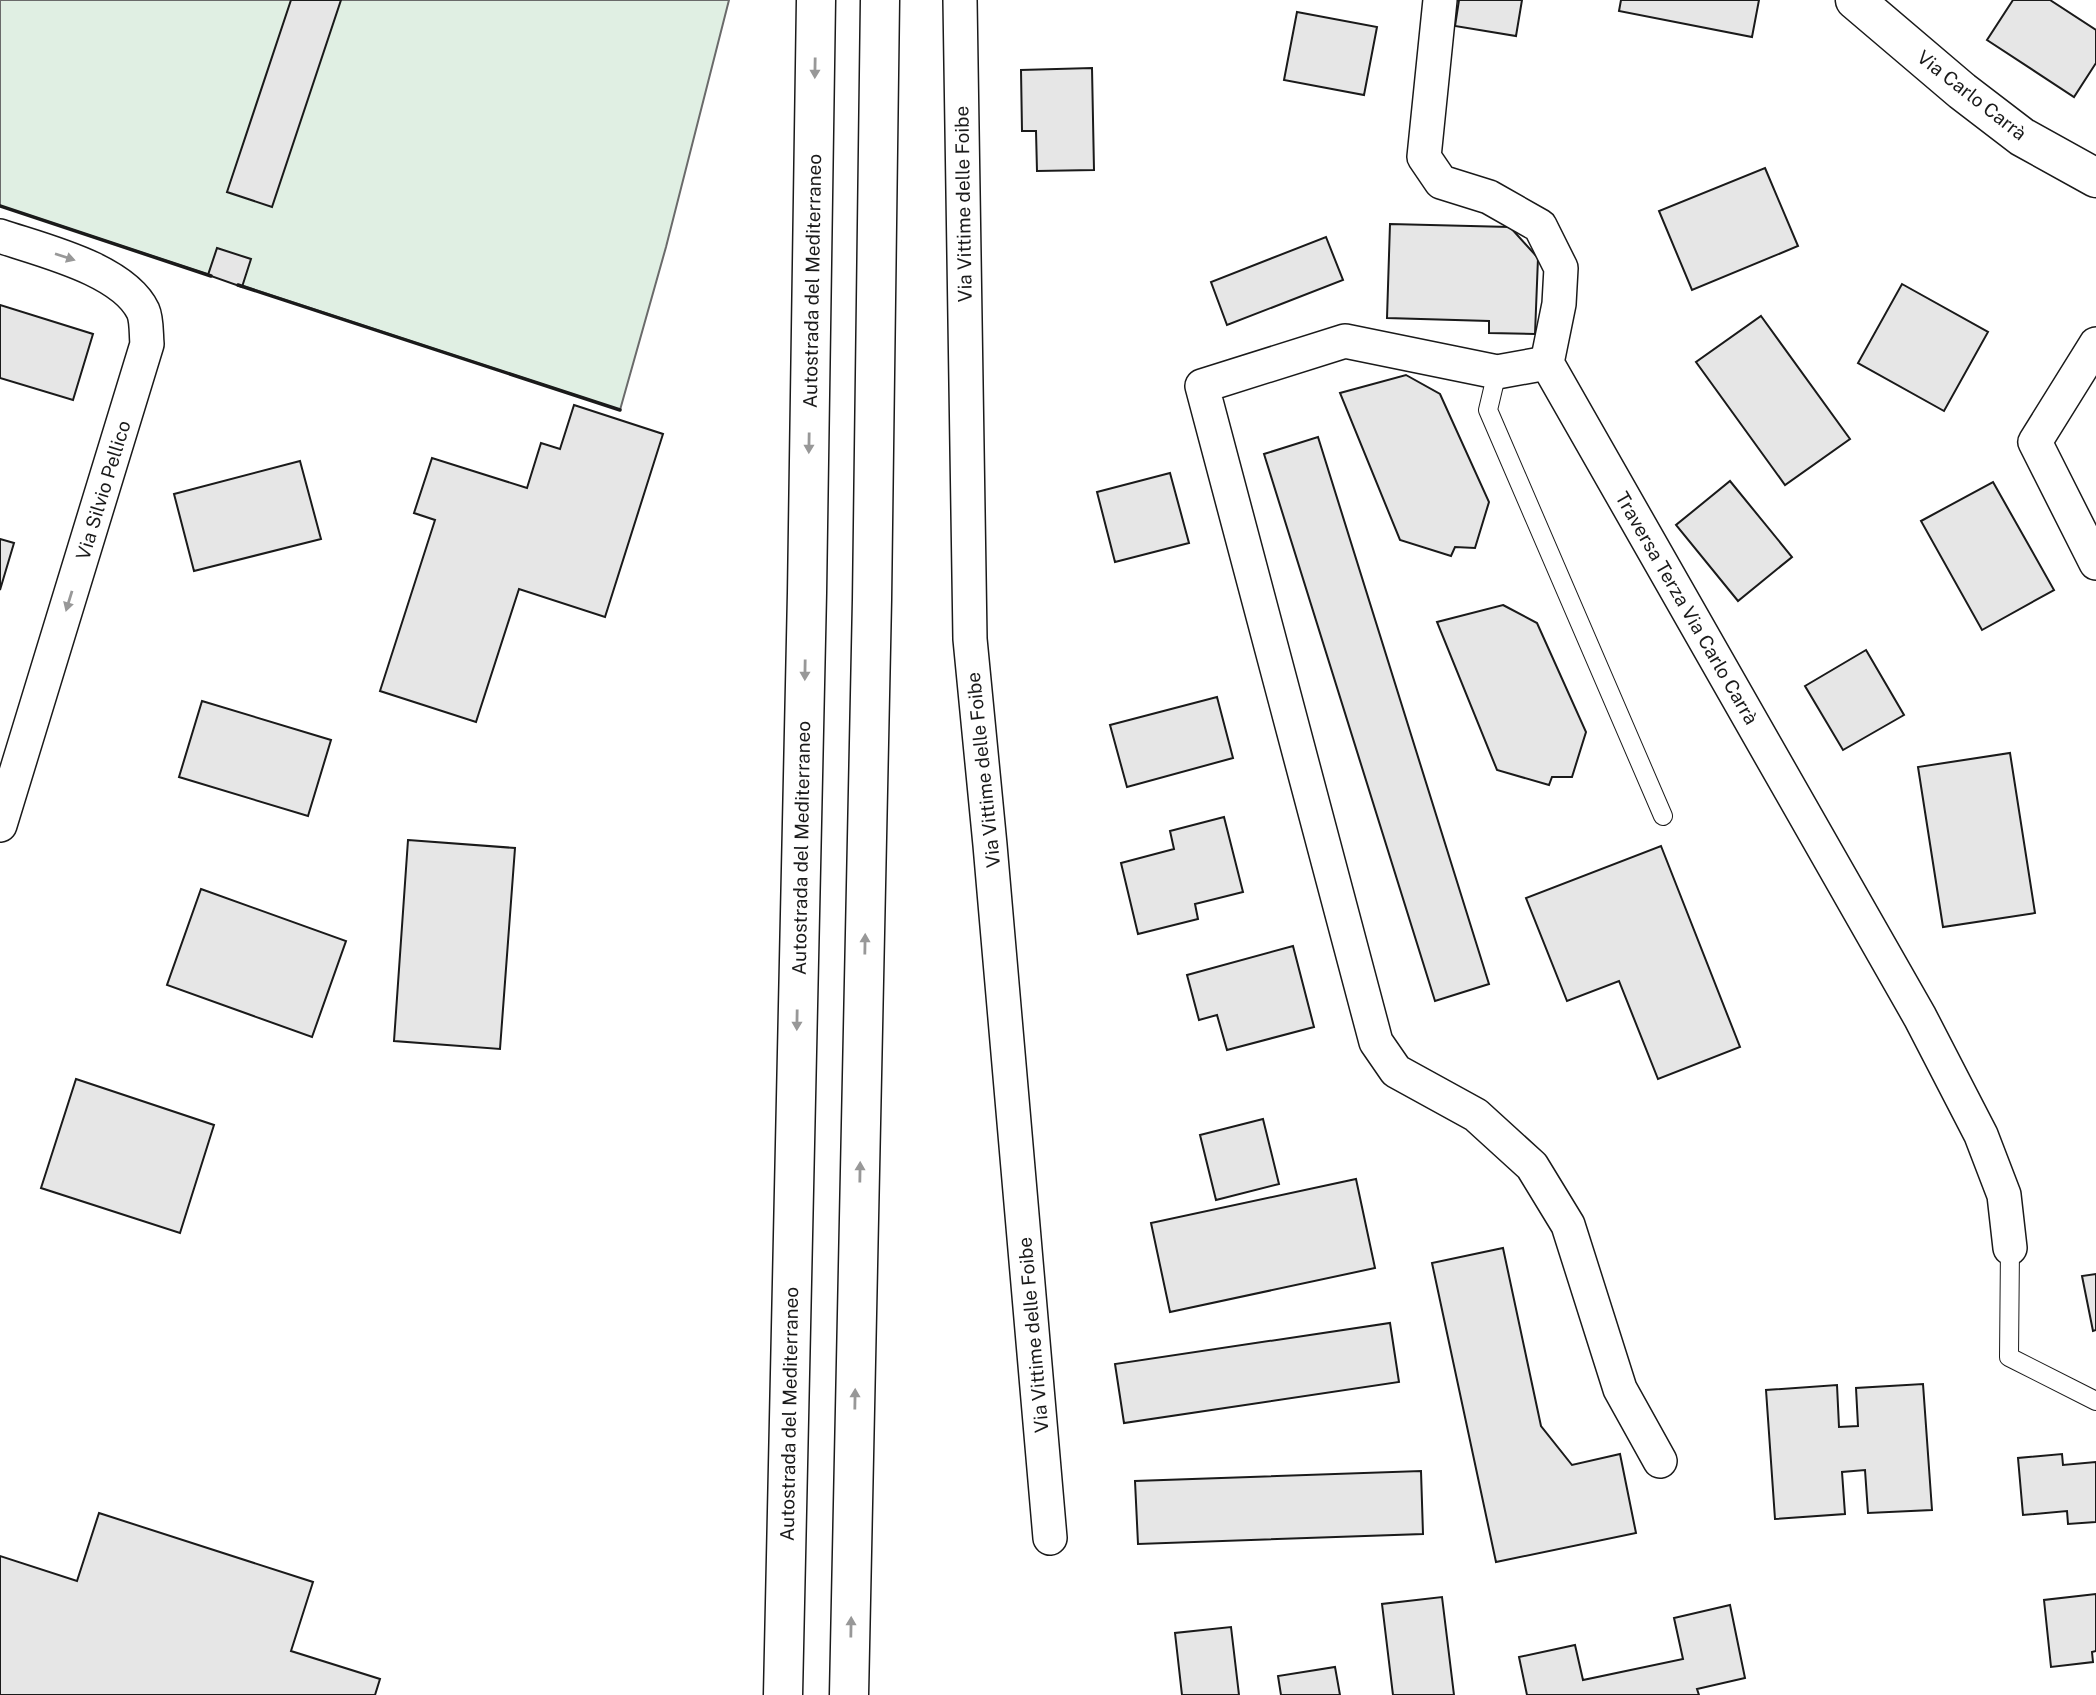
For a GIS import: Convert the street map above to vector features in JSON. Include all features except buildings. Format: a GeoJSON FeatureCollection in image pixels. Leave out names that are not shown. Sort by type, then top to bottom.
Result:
{"type":"FeatureCollection","features":[{"type":"Feature","properties":{"kind":"main road","name":"Autostrada del Mediterraneo"},"geometry":{"type":"LineString","coordinates":[[783,1695],[807,593],[816,0]]}},
{"type":"Feature","properties":{"kind":"main road"},"geometry":{"type":"LineString","coordinates":[[849,1695],[872,614],[880,0]]}},
{"type":"Feature","properties":{"kind":"main road","name":"Via Carlo Carrà"},"geometry":{"type":"LineString","coordinates":[[1855,0],[1962,91],[2022,137],[2096,178]]}},
{"type":"Feature","properties":{"kind":"street","name":"Via Vittime delle Foibe"},"geometry":{"type":"LineString","coordinates":[[960,0],[970,639],[1050,1538]]}},
{"type":"Feature","properties":{"kind":"street"},"geometry":{"type":"LineString","coordinates":[[1440,0],[1424,157],[1441,182],[1489,197],[1540,226],[1561,268],[1559,304],[1547,363],[1497,372],[1345,341],[1202,386],[1376,1042],[1396,1071],[1476,1115],[1532,1166],[1568,1225],[1620,1389],[1660,1461]]}},
{"type":"Feature","properties":{"kind":"street","name":"Via Silvio Pellico"},"geometry":{"type":"LineString","coordinates":[[0,236],[77,261],[122,285],[144,312],[147,344],[0,825]]}},
{"type":"Feature","properties":{"kind":"street"},"geometry":{"type":"LineString","coordinates":[[2096,344],[2035,442],[2096,563]]}},
{"type":"Feature","properties":{"kind":"street","name":"Traversa Terza Via Carlo Carrà"},"geometry":{"type":"LineString","coordinates":[[1547,363],[1920,1017],[1981,1135],[2004,1195],[2010,1248]]}},
{"type":"Feature","properties":{"kind":"lane"},"geometry":{"type":"LineString","coordinates":[[1497,372],[1488,410],[1663,816]]}},
{"type":"Feature","properties":{"kind":"lane"},"geometry":{"type":"LineString","coordinates":[[2010,1248],[2009,1357],[2096,1401]]}},
{"type":"Feature","properties":{"kind":"green space"},"geometry":{"type":"Polygon","coordinates":[[[0,0],[729,0],[666,247],[620,410],[0,206],[0,0]]]}},
{"type":"Feature","properties":{"kind":"wall"},"geometry":{"type":"LineString","coordinates":[[0,206],[211,276]]}},
{"type":"Feature","properties":{"kind":"wall"},"geometry":{"type":"LineString","coordinates":[[238,285],[620,410]]}}]}
